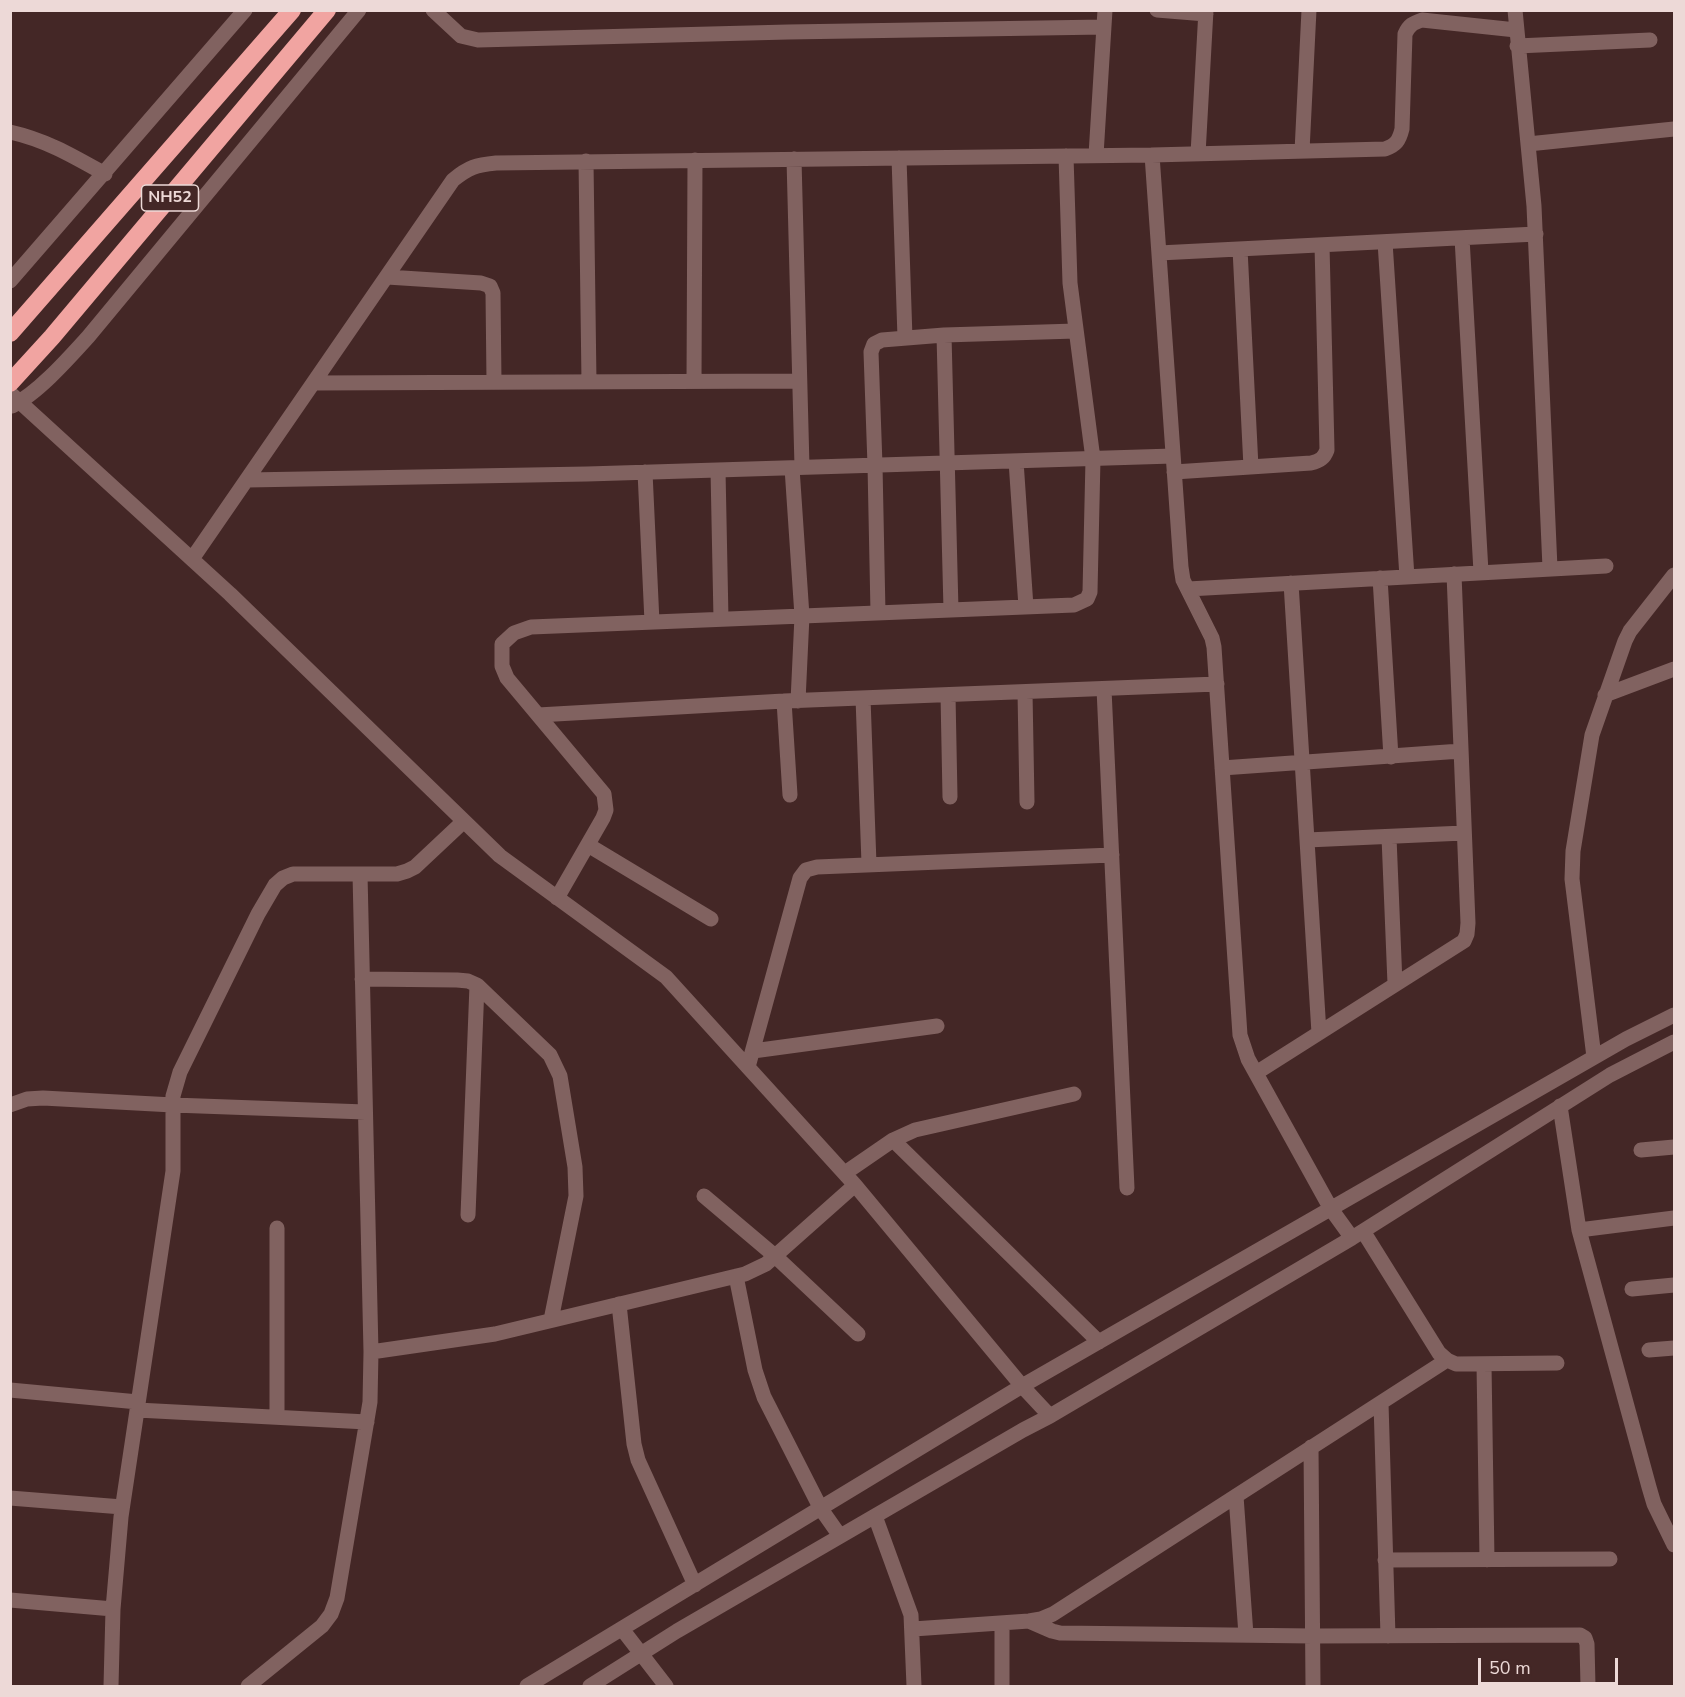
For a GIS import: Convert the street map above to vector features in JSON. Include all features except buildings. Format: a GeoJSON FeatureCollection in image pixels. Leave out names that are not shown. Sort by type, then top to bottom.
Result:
{"type":"FeatureCollection","features":[{"type":"Feature","properties":{"kind":"highway","name":"NH52"},"geometry":{"type":"LineString","coordinates":[[10,333],[291,10]]}},
{"type":"Feature","properties":{"kind":"highway","name":"NH52"},"geometry":{"type":"LineString","coordinates":[[10,383],[60,328],[327,10]]}},
{"type":"Feature","properties":{"kind":"street"},"geometry":{"type":"LineString","coordinates":[[10,282],[245,10]]}},
{"type":"Feature","properties":{"kind":"street"},"geometry":{"type":"LineString","coordinates":[[359,10],[88,337],[62,365],[14,401],[230,594],[500,856],[666,977],[850,1179],[1022,1386],[1050,1416]]}},
{"type":"Feature","properties":{"kind":"street"},"geometry":{"type":"LineString","coordinates":[[433,10],[461,36],[478,40],[1104,27]]}},
{"type":"Feature","properties":{"kind":"street"},"geometry":{"type":"LineString","coordinates":[[1096,155],[1105,10]]}},
{"type":"Feature","properties":{"kind":"street"},"geometry":{"type":"LineString","coordinates":[[1157,10],[1206,12],[1198,154]]}},
{"type":"Feature","properties":{"kind":"street"},"geometry":{"type":"LineString","coordinates":[[1302,151],[1309,10]]}},
{"type":"Feature","properties":{"kind":"street"},"geometry":{"type":"LineString","coordinates":[[1515,10],[1536,234],[1550,568]]}},
{"type":"Feature","properties":{"kind":"street"},"geometry":{"type":"LineString","coordinates":[[192,559],[453,180],[466,170],[496,162],[1152,155],[1385,149],[1395,146],[1400,138],[1405,34],[1414,22],[1422,20],[1517,38],[1650,40]]}},
{"type":"Feature","properties":{"kind":"street"},"geometry":{"type":"LineString","coordinates":[[1528,144],[1674,129]]}},
{"type":"Feature","properties":{"kind":"street"},"geometry":{"type":"LineString","coordinates":[[10,132],[32,137],[54,146],[105,174]]}},
{"type":"Feature","properties":{"kind":"street"},"geometry":{"type":"LineString","coordinates":[[1152,155],[1181,567],[1183,580],[1212,638],[1214,647],[1240,1035],[1244,1048],[1331,1209],[1358,1234],[1439,1353],[1456,1364],[1557,1363]]}},
{"type":"Feature","properties":{"kind":"street"},"geometry":{"type":"LineString","coordinates":[[557,898],[603,818],[606,810],[604,794],[507,678],[502,666],[502,644],[514,633],[531,627],[1074,605],[1087,599],[1090,592],[1093,459],[1070,283],[1066,156]]}},
{"type":"Feature","properties":{"kind":"street"},"geometry":{"type":"LineString","coordinates":[[899,158],[905,338]]}},
{"type":"Feature","properties":{"kind":"street"},"geometry":{"type":"LineString","coordinates":[[790,795],[791,701],[802,616],[797,467],[800,381],[794,159]]}},
{"type":"Feature","properties":{"kind":"street"},"geometry":{"type":"LineString","coordinates":[[694,381],[695,160]]}},
{"type":"Feature","properties":{"kind":"street"},"geometry":{"type":"LineString","coordinates":[[586,161],[589,382]]}},
{"type":"Feature","properties":{"kind":"street"},"geometry":{"type":"LineString","coordinates":[[1159,253],[1536,234]]}},
{"type":"Feature","properties":{"kind":"street"},"geometry":{"type":"LineString","coordinates":[[1462,238],[1481,572]]}},
{"type":"Feature","properties":{"kind":"street"},"geometry":{"type":"LineString","coordinates":[[1385,242],[1407,577]]}},
{"type":"Feature","properties":{"kind":"street"},"geometry":{"type":"LineString","coordinates":[[1174,472],[1318,462],[1325,456],[1328,450],[1322,245]]}},
{"type":"Feature","properties":{"kind":"street"},"geometry":{"type":"LineString","coordinates":[[1240,249],[1251,467]]}},
{"type":"Feature","properties":{"kind":"street"},"geometry":{"type":"LineString","coordinates":[[387,277],[490,286],[494,293],[494,382]]}},
{"type":"Feature","properties":{"kind":"street"},"geometry":{"type":"LineString","coordinates":[[878,613],[871,352],[874,344],[882,340],[944,335],[1076,331]]}},
{"type":"Feature","properties":{"kind":"street"},"geometry":{"type":"LineString","coordinates":[[944,335],[951,610]]}},
{"type":"Feature","properties":{"kind":"street"},"geometry":{"type":"LineString","coordinates":[[314,383],[800,381]]}},
{"type":"Feature","properties":{"kind":"street"},"geometry":{"type":"LineString","coordinates":[[247,480],[645,472],[1173,456]]}},
{"type":"Feature","properties":{"kind":"street"},"geometry":{"type":"LineString","coordinates":[[1016,461],[1026,607]]}},
{"type":"Feature","properties":{"kind":"street"},"geometry":{"type":"LineString","coordinates":[[718,470],[721,619]]}},
{"type":"Feature","properties":{"kind":"street"},"geometry":{"type":"LineString","coordinates":[[645,472],[652,622]]}},
{"type":"Feature","properties":{"kind":"street"},"geometry":{"type":"LineString","coordinates":[[1188,590],[1606,566]]}},
{"type":"Feature","properties":{"kind":"street"},"geometry":{"type":"LineString","coordinates":[[1256,1073],[1464,941],[1468,923],[1454,574]]}},
{"type":"Feature","properties":{"kind":"street"},"geometry":{"type":"LineString","coordinates":[[1594,1057],[1572,879],[1573,851],[1586,766],[1592,735],[1629,631],[1674,575]]}},
{"type":"Feature","properties":{"kind":"street"},"geometry":{"type":"LineString","coordinates":[[1380,578],[1390,757]]}},
{"type":"Feature","properties":{"kind":"street"},"geometry":{"type":"LineString","coordinates":[[1291,583],[1319,1033]]}},
{"type":"Feature","properties":{"kind":"street"},"geometry":{"type":"LineString","coordinates":[[1605,695],[1674,669]]}},
{"type":"Feature","properties":{"kind":"street"},"geometry":{"type":"LineString","coordinates":[[538,715],[791,701],[1216,684]]}},
{"type":"Feature","properties":{"kind":"street"},"geometry":{"type":"LineString","coordinates":[[1104,689],[1127,1188]]}},
{"type":"Feature","properties":{"kind":"street"},"geometry":{"type":"LineString","coordinates":[[1025,692],[1027,802]]}},
{"type":"Feature","properties":{"kind":"street"},"geometry":{"type":"LineString","coordinates":[[948,695],[950,796]]}},
{"type":"Feature","properties":{"kind":"street"},"geometry":{"type":"LineString","coordinates":[[863,698],[869,864]]}},
{"type":"Feature","properties":{"kind":"street"},"geometry":{"type":"LineString","coordinates":[[1222,768],[1461,752]]}},
{"type":"Feature","properties":{"kind":"street"},"geometry":{"type":"LineString","coordinates":[[111,1686],[113,1609],[122,1507],[173,1171],[173,1095],[180,1072],[253,924],[275,885],[283,878],[293,874],[397,874],[407,871],[464,821]]}},
{"type":"Feature","properties":{"kind":"street"},"geometry":{"type":"LineString","coordinates":[[1307,840],[1464,833]]}},
{"type":"Feature","properties":{"kind":"street"},"geometry":{"type":"LineString","coordinates":[[1389,837],[1395,984]]}},
{"type":"Feature","properties":{"kind":"street"},"geometry":{"type":"LineString","coordinates":[[588,845],[711,919]]}},
{"type":"Feature","properties":{"kind":"street"},"geometry":{"type":"LineString","coordinates":[[748,1067],[800,878],[806,870],[817,867],[869,864],[1112,855]]}},
{"type":"Feature","properties":{"kind":"street"},"geometry":{"type":"LineString","coordinates":[[248,1686],[322,1626],[332,1614],[337,1598],[370,1402],[371,1352],[360,874]]}},
{"type":"Feature","properties":{"kind":"street"},"geometry":{"type":"LineString","coordinates":[[362,979],[468,981],[477,985],[550,1055],[555,1064],[560,1076],[575,1167],[576,1196],[551,1320]]}},
{"type":"Feature","properties":{"kind":"street"},"geometry":{"type":"LineString","coordinates":[[468,1215],[477,985]]}},
{"type":"Feature","properties":{"kind":"street"},"geometry":{"type":"LineString","coordinates":[[528,1686],[1022,1386],[1626,1038],[1674,1015]]}},
{"type":"Feature","properties":{"kind":"street"},"geometry":{"type":"LineString","coordinates":[[753,1051],[937,1026]]}},
{"type":"Feature","properties":{"kind":"street"},"geometry":{"type":"LineString","coordinates":[[590,1686],[840,1536],[1050,1416],[1358,1234],[1610,1075],[1674,1042]]}},
{"type":"Feature","properties":{"kind":"street"},"geometry":{"type":"LineString","coordinates":[[371,1352],[495,1334],[756,1270],[775,1256],[850,1179],[893,1140],[915,1130],[1074,1094]]}},
{"type":"Feature","properties":{"kind":"street"},"geometry":{"type":"LineString","coordinates":[[10,1105],[43,1098],[365,1112]]}},
{"type":"Feature","properties":{"kind":"street"},"geometry":{"type":"LineString","coordinates":[[1560,1106],[1579,1230],[1654,1504],[1674,1545]]}},
{"type":"Feature","properties":{"kind":"street"},"geometry":{"type":"LineString","coordinates":[[893,1140],[1099,1342]]}},
{"type":"Feature","properties":{"kind":"street"},"geometry":{"type":"LineString","coordinates":[[1641,1150],[1674,1147]]}},
{"type":"Feature","properties":{"kind":"street"},"geometry":{"type":"LineString","coordinates":[[704,1196],[775,1256],[858,1334]]}},
{"type":"Feature","properties":{"kind":"street"},"geometry":{"type":"LineString","coordinates":[[1579,1230],[1674,1218]]}},
{"type":"Feature","properties":{"kind":"street"},"geometry":{"type":"LineString","coordinates":[[277,1228],[277,1417]]}},
{"type":"Feature","properties":{"kind":"street"},"geometry":{"type":"LineString","coordinates":[[736,1276],[759,1384],[764,1397],[821,1509],[840,1536]]}},
{"type":"Feature","properties":{"kind":"street"},"geometry":{"type":"LineString","coordinates":[[1632,1289],[1674,1285]]}},
{"type":"Feature","properties":{"kind":"street"},"geometry":{"type":"LineString","coordinates":[[619,1304],[634,1444],[638,1460],[695,1585]]}},
{"type":"Feature","properties":{"kind":"street"},"geometry":{"type":"LineString","coordinates":[[1649,1350],[1674,1348]]}},
{"type":"Feature","properties":{"kind":"street"},"geometry":{"type":"LineString","coordinates":[[913,1629],[1029,1621],[1053,1614],[1447,1360]]}},
{"type":"Feature","properties":{"kind":"street"},"geometry":{"type":"LineString","coordinates":[[1484,1364],[1487,1560]]}},
{"type":"Feature","properties":{"kind":"street"},"geometry":{"type":"LineString","coordinates":[[10,1390],[137,1406],[367,1422]]}},
{"type":"Feature","properties":{"kind":"street"},"geometry":{"type":"LineString","coordinates":[[1381,1403],[1388,1636]]}},
{"type":"Feature","properties":{"kind":"street"},"geometry":{"type":"LineString","coordinates":[[1311,1448],[1313,1686]]}},
{"type":"Feature","properties":{"kind":"street"},"geometry":{"type":"LineString","coordinates":[[1236,1496],[1246,1635]]}},
{"type":"Feature","properties":{"kind":"street"},"geometry":{"type":"LineString","coordinates":[[10,1498],[122,1507]]}},
{"type":"Feature","properties":{"kind":"street"},"geometry":{"type":"LineString","coordinates":[[875,1516],[911,1616],[914,1686]]}},
{"type":"Feature","properties":{"kind":"street"},"geometry":{"type":"LineString","coordinates":[[1385,1560],[1610,1559]]}},
{"type":"Feature","properties":{"kind":"street"},"geometry":{"type":"LineString","coordinates":[[10,1600],[113,1609]]}},
{"type":"Feature","properties":{"kind":"street"},"geometry":{"type":"LineString","coordinates":[[1029,1621],[1060,1633],[1313,1636],[1580,1635],[1585,1638],[1587,1644],[1588,1686]]}},
{"type":"Feature","properties":{"kind":"street"},"geometry":{"type":"LineString","coordinates":[[1002,1623],[1002,1686]]}},
{"type":"Feature","properties":{"kind":"street"},"geometry":{"type":"LineString","coordinates":[[622,1629],[666,1686]]}}]}
